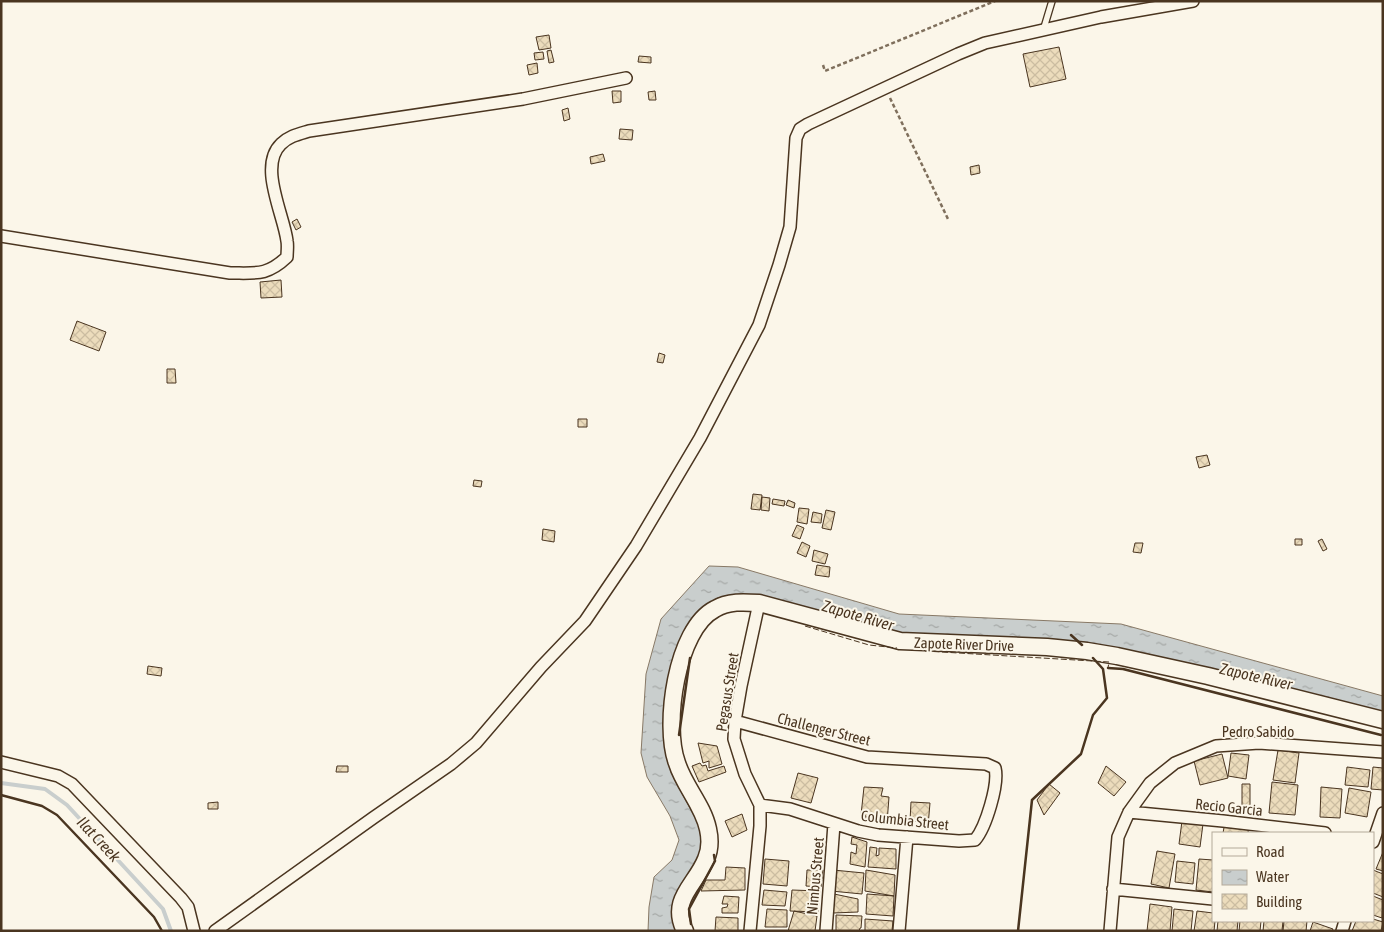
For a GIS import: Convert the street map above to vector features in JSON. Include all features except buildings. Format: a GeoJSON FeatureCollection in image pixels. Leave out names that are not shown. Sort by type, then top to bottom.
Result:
{"type":"FeatureCollection","features":[{"type":"Feature","properties":{"kind":"main road","name":"Zapote River Drive"},"geometry":{"type":"LineString","coordinates":[[685,931],[680,915],[681,901],[707,857],[709,843],[708,828],[703,814],[677,764],[671,741],[672,718],[679,668],[684,648],[695,628],[713,609],[724,604],[759,603],[900,641],[1047,647],[1117,656],[1208,676],[1383,720]]}},
{"type":"Feature","properties":{"kind":"street"},"geometry":{"type":"LineString","coordinates":[[215,931],[372,818],[451,764],[476,743],[540,667],[585,621],[636,546],[700,438],[759,325],[780,265],[790,227],[796,138],[800,130],[808,124],[884,88],[985,43],[1156,4],[1193,1]]}},
{"type":"Feature","properties":{"kind":"street"},"geometry":{"type":"LineString","coordinates":[[1,236],[230,273],[260,273],[276,268],[287,257],[288,243],[272,179],[273,159],[280,145],[294,135],[309,131],[523,99],[626,78]]}},
{"type":"Feature","properties":{"kind":"street","name":"Pegasus Street"},"geometry":{"type":"LineString","coordinates":[[750,931],[760,826],[760,806],[739,757],[734,739],[735,721],[759,603]]}},
{"type":"Feature","properties":{"kind":"street","name":"Challenger Street"},"geometry":{"type":"LineString","coordinates":[[735,721],[867,757],[973,762],[995,768]]}},
{"type":"Feature","properties":{"kind":"street","name":"Pedro Sabido"},"geometry":{"type":"LineString","coordinates":[[1110,931],[1118,837],[1129,812],[1150,783],[1175,763],[1216,746],[1258,744],[1383,752]]}},
{"type":"Feature","properties":{"kind":"street"},"geometry":{"type":"LineString","coordinates":[[1,762],[58,776],[72,784],[181,898],[188,907],[194,931]]}},
{"type":"Feature","properties":{"kind":"street","name":"Columbia Street"},"geometry":{"type":"LineString","coordinates":[[760,806],[776,806],[790,809],[834,824],[878,835],[975,840],[982,828],[996,788],[997,776],[995,768]]}},
{"type":"Feature","properties":{"kind":"street","name":"Recio Garcia"},"geometry":{"type":"LineString","coordinates":[[1129,812],[1223,820],[1318,832]]}},
{"type":"Feature","properties":{"kind":"street"},"geometry":{"type":"LineString","coordinates":[[1374,837],[1383,813]]}},
{"type":"Feature","properties":{"kind":"street","name":"Nimbus Street"},"geometry":{"type":"LineString","coordinates":[[826,931],[834,824]]}},
{"type":"Feature","properties":{"kind":"street"},"geometry":{"type":"LineString","coordinates":[[899,931],[907,837]]}},
{"type":"Feature","properties":{"kind":"street"},"geometry":{"type":"LineString","coordinates":[[1113,889],[1212,899]]}},
{"type":"Feature","properties":{"kind":"lane"},"geometry":{"type":"LineString","coordinates":[[1043,31],[1052,1]]}},
{"type":"Feature","properties":{"kind":"path"},"geometry":{"type":"LineString","coordinates":[[823,65],[825,71],[993,2]]}},
{"type":"Feature","properties":{"kind":"path"},"geometry":{"type":"LineString","coordinates":[[884,88],[948,219]]}},
{"type":"Feature","properties":{"kind":"water","name":"Zapote River"},"geometry":{"type":"Polygon","coordinates":[[[709,566],[738,567],[899,614],[1121,624],[1383,696],[1383,714],[1119,652],[897,639],[757,598],[717,598],[689,634],[668,727],[671,773],[699,825],[704,856],[683,890],[682,931],[648,931],[649,907],[654,877],[672,860],[679,840],[670,816],[647,777],[641,753],[646,674],[661,619],[709,566]]]}},
{"type":"Feature","properties":{"kind":"waterway","name":"Ilat Creek"},"geometry":{"type":"LineString","coordinates":[[1,783],[45,789],[67,805],[163,909],[171,931]]}},
{"type":"Feature","properties":{"kind":"fence"},"geometry":{"type":"LineString","coordinates":[[805,626],[869,645],[897,648]]}},
{"type":"Feature","properties":{"kind":"fence"},"geometry":{"type":"LineString","coordinates":[[925,651],[1109,662],[1108,668]]}},
{"type":"Feature","properties":{"kind":"wall"},"geometry":{"type":"LineString","coordinates":[[1071,635],[1082,645]]}},
{"type":"Feature","properties":{"kind":"wall"},"geometry":{"type":"LineString","coordinates":[[679,735],[690,658]]}},
{"type":"Feature","properties":{"kind":"wall"},"geometry":{"type":"LineString","coordinates":[[1018,931],[1032,800],[1081,754],[1093,715],[1107,698],[1103,669],[1093,658]]}},
{"type":"Feature","properties":{"kind":"wall"},"geometry":{"type":"LineString","coordinates":[[1108,668],[1123,669],[1381,735]]}},
{"type":"Feature","properties":{"kind":"wall"},"geometry":{"type":"LineString","coordinates":[[1,795],[42,806],[57,815],[154,917],[162,931]]}},
{"type":"Feature","properties":{"kind":"wall"},"geometry":{"type":"LineString","coordinates":[[691,924],[689,909],[715,861],[714,855]]}}]}
